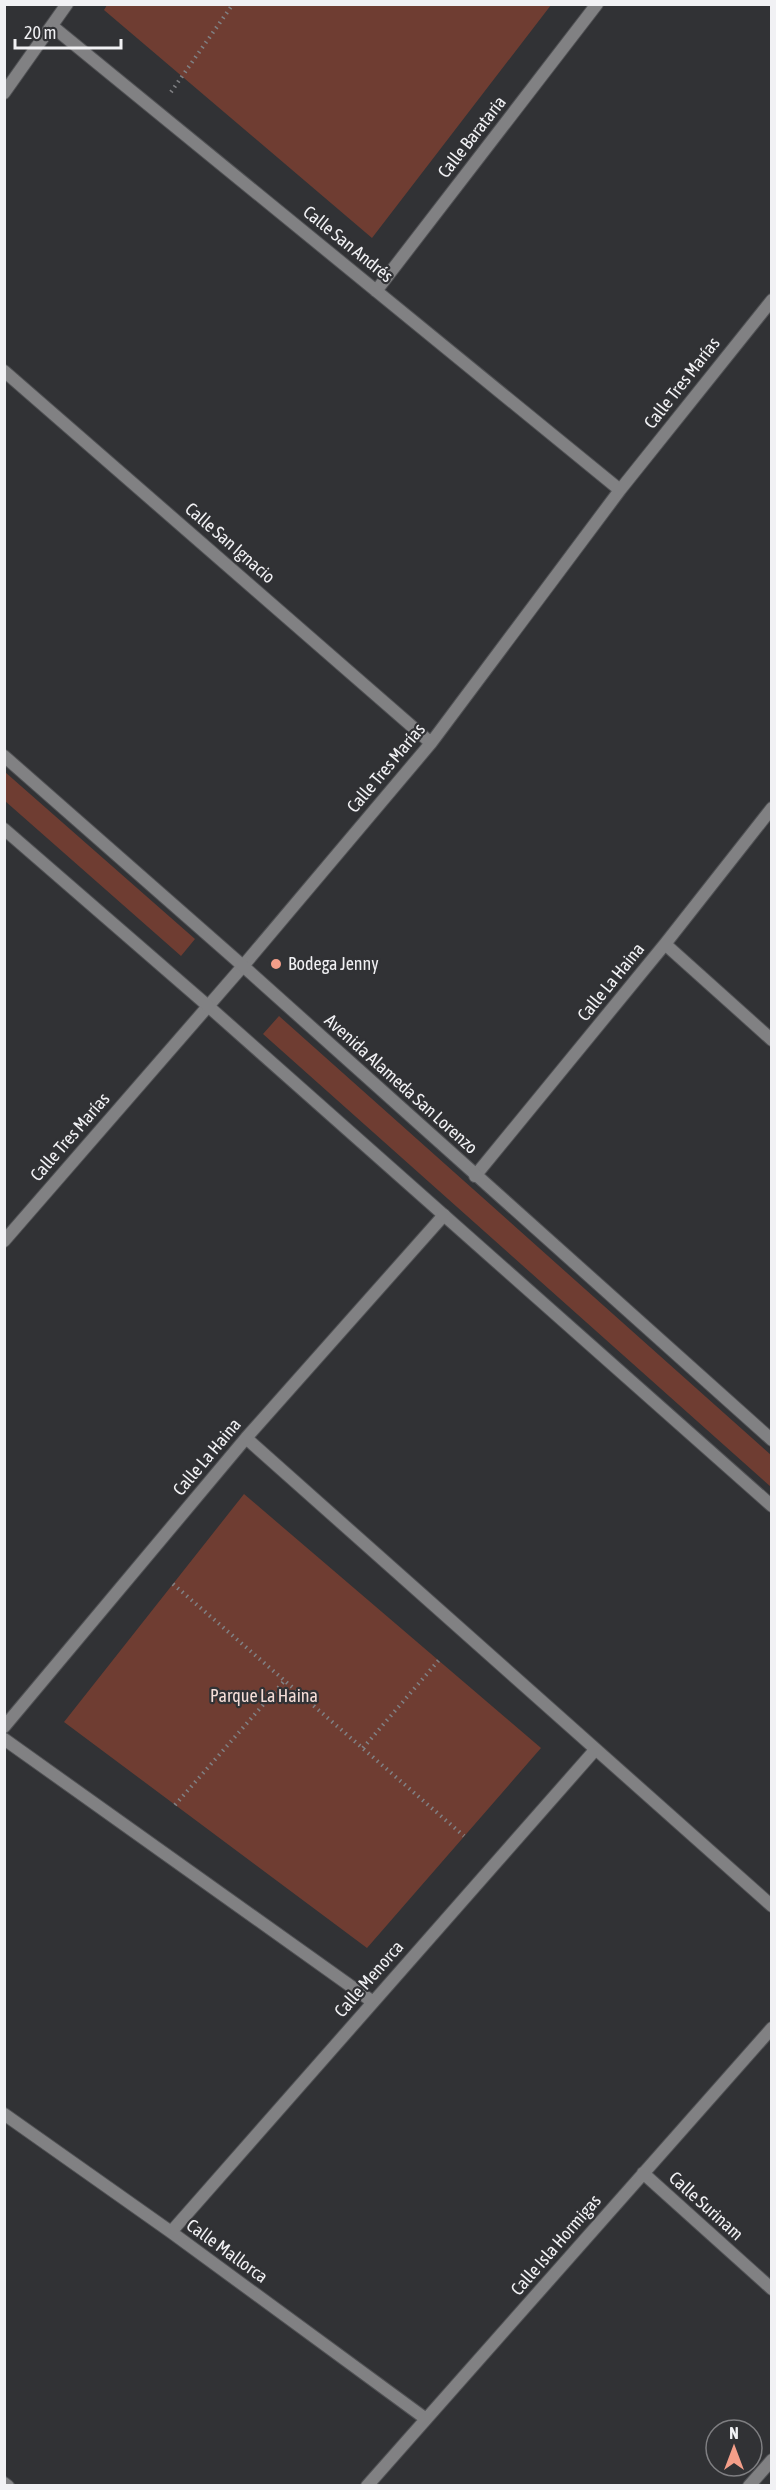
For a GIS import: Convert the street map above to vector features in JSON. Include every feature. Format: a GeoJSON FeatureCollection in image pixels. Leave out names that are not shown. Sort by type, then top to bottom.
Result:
{"type":"FeatureCollection","features":[{"type":"Feature","properties":{"kind":"street"},"geometry":{"type":"LineString","coordinates":[[4,93],[67,4]]}},
{"type":"Feature","properties":{"kind":"street","name":"Calle Barataria"},"geometry":{"type":"LineString","coordinates":[[376,291],[597,4]]}},
{"type":"Feature","properties":{"kind":"street","name":"Calle San Andrés"},"geometry":{"type":"LineString","coordinates":[[52,26],[620,490]]}},
{"type":"Feature","properties":{"kind":"street","name":"Calle Tres Marías"},"geometry":{"type":"LineString","coordinates":[[4,1241],[243,966],[431,743],[620,490],[771,300]]}},
{"type":"Feature","properties":{"kind":"street","name":"Calle San Ignacio"},"geometry":{"type":"LineString","coordinates":[[4,371],[431,743]]}},
{"type":"Feature","properties":{"kind":"street","name":"Avenida Alameda San Lorenzo"},"geometry":{"type":"LineString","coordinates":[[4,756],[243,966],[771,1440]]}},
{"type":"Feature","properties":{"kind":"street","name":"Calle La Haina"},"geometry":{"type":"LineString","coordinates":[[475,1176],[665,944],[771,808]]}},
{"type":"Feature","properties":{"kind":"street"},"geometry":{"type":"LineString","coordinates":[[4,829],[208,1006],[771,1506]]}},
{"type":"Feature","properties":{"kind":"street"},"geometry":{"type":"LineString","coordinates":[[665,944],[771,1040]]}},
{"type":"Feature","properties":{"kind":"street","name":"Calle La Haina"},"geometry":{"type":"LineString","coordinates":[[4,1727],[246,1438],[444,1215]]}},
{"type":"Feature","properties":{"kind":"street"},"geometry":{"type":"LineString","coordinates":[[246,1438],[771,1906]]}},
{"type":"Feature","properties":{"kind":"street"},"geometry":{"type":"LineString","coordinates":[[4,1739],[373,2002]]}},
{"type":"Feature","properties":{"kind":"street","name":"Calle Menorca"},"geometry":{"type":"LineString","coordinates":[[171,2232],[595,1750]]}},
{"type":"Feature","properties":{"kind":"street","name":"Calle Isla Hormigas"},"geometry":{"type":"LineString","coordinates":[[367,2486],[771,2028]]}},
{"type":"Feature","properties":{"kind":"street","name":"Calle Mallorca"},"geometry":{"type":"LineString","coordinates":[[4,2114],[171,2232],[426,2419]]}},
{"type":"Feature","properties":{"kind":"street","name":"Calle Surinam"},"geometry":{"type":"LineString","coordinates":[[643,2173],[771,2289]]}},
{"type":"Feature","properties":{"kind":"street"},"geometry":{"type":"LineString","coordinates":[[749,2486],[771,2460]]}},
{"type":"Feature","properties":{"kind":"street"},"geometry":{"type":"LineString","coordinates":[[4,2483],[8,2486]]}},
{"type":"Feature","properties":{"kind":"path"},"geometry":{"type":"LineString","coordinates":[[157,111],[233,4]]}},
{"type":"Feature","properties":{"kind":"path"},"geometry":{"type":"LineString","coordinates":[[173,1584],[464,1836]]}},
{"type":"Feature","properties":{"kind":"path"},"geometry":{"type":"LineString","coordinates":[[362,1748],[439,1660]]}},
{"type":"Feature","properties":{"kind":"path"},"geometry":{"type":"LineString","coordinates":[[175,1805],[285,1680]]}},
{"type":"Feature","properties":{"kind":"green space"},"geometry":{"type":"Polygon","coordinates":[[[107,4],[551,5],[372,238],[104,10],[107,4]]]}},
{"type":"Feature","properties":{"kind":"green space"},"geometry":{"type":"Polygon","coordinates":[[[5,772],[195,939],[181,956],[5,801],[5,772]]]}},
{"type":"Feature","properties":{"kind":"green space"},"geometry":{"type":"Polygon","coordinates":[[[279,1016],[771,1455],[771,1487],[263,1034],[279,1016]]]}},
{"type":"Feature","properties":{"kind":"green space","name":"Parque La Haina"},"geometry":{"type":"Polygon","coordinates":[[[244,1494],[541,1748],[367,1948],[64,1722],[244,1494]]]}},
{"type":"Feature","properties":{"kind":"place","name":"Bodega Jenny"},"geometry":{"type":"Point","coordinates":[276,964]}}]}
